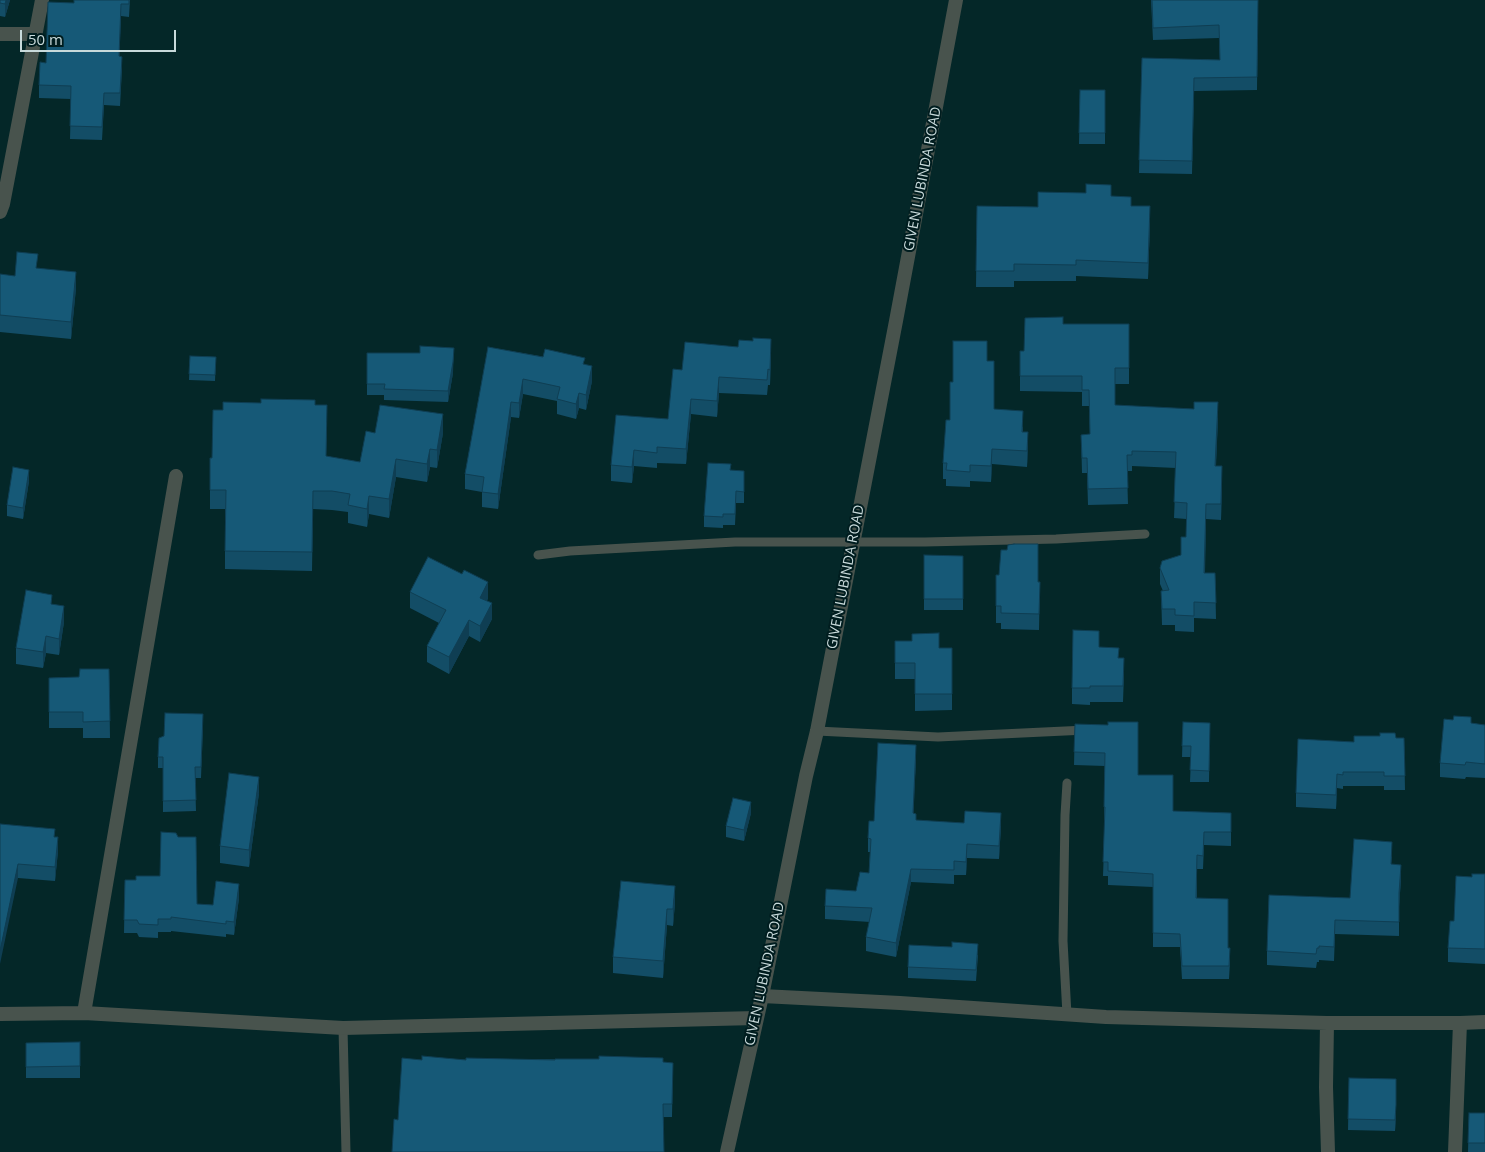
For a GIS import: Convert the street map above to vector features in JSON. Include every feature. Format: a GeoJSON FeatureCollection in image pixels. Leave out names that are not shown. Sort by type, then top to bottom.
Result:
{"type":"FeatureCollection","features":[{"type":"Feature","properties":{"kind":"street"},"geometry":{"type":"LineString","coordinates":[[0,212],[42,0]]}},
{"type":"Feature","properties":{"kind":"street","name":"GIVEN LUBINDA ROAD"},"geometry":{"type":"LineString","coordinates":[[727,1152],[762,996],[806,776],[817,731],[956,0]]}},
{"type":"Feature","properties":{"kind":"street"},"geometry":{"type":"LineString","coordinates":[[0,34],[35,34]]}},
{"type":"Feature","properties":{"kind":"street"},"geometry":{"type":"LineString","coordinates":[[84,1013],[176,476]]}},
{"type":"Feature","properties":{"kind":"street"},"geometry":{"type":"LineString","coordinates":[[762,996],[900,1003],[1067,1015],[1327,1023],[1485,1022]]}},
{"type":"Feature","properties":{"kind":"street"},"geometry":{"type":"LineString","coordinates":[[0,1014],[84,1013],[344,1028],[756,1018]]}},
{"type":"Feature","properties":{"kind":"street"},"geometry":{"type":"LineString","coordinates":[[1327,1023],[1328,1152]]}},
{"type":"Feature","properties":{"kind":"street"},"geometry":{"type":"LineString","coordinates":[[1455,1152],[1460,1023]]}},
{"type":"Feature","properties":{"kind":"lane"},"geometry":{"type":"LineString","coordinates":[[538,555],[570,551],[726,543],[925,542],[1145,534]]}},
{"type":"Feature","properties":{"kind":"lane"},"geometry":{"type":"LineString","coordinates":[[817,731],[938,737],[1097,729]]}},
{"type":"Feature","properties":{"kind":"lane"},"geometry":{"type":"LineString","coordinates":[[1067,783],[1063,941],[1067,1015]]}},
{"type":"Feature","properties":{"kind":"lane"},"geometry":{"type":"LineString","coordinates":[[344,1028],[346,1152]]}},
{"type":"Feature","properties":{"kind":"building"},"geometry":{"type":"Polygon","coordinates":[[[0,0],[6,0],[5,4],[0,3],[0,0]]]}},
{"type":"Feature","properties":{"kind":"building"},"geometry":{"type":"Polygon","coordinates":[[[74,0],[129,0],[129,4],[121,4],[119,56],[122,57],[120,93],[104,93],[102,127],[70,126],[71,86],[39,85],[40,62],[46,63],[48,2],[74,3],[74,0]]]}},
{"type":"Feature","properties":{"kind":"building"},"geometry":{"type":"Polygon","coordinates":[[[1152,0],[1258,0],[1257,77],[1194,78],[1192,161],[1139,160],[1142,58],[1220,60],[1219,25],[1153,28],[1152,0]]]}},
{"type":"Feature","properties":{"kind":"building"},"geometry":{"type":"Polygon","coordinates":[[[1080,90],[1105,90],[1105,133],[1079,133],[1080,90]]]}},
{"type":"Feature","properties":{"kind":"building"},"geometry":{"type":"Polygon","coordinates":[[[1086,184],[1111,185],[1111,196],[1131,197],[1131,206],[1150,206],[1148,263],[1076,260],[1076,265],[1014,264],[1014,271],[976,271],[977,206],[1038,207],[1038,192],[1086,193],[1086,184]]]}},
{"type":"Feature","properties":{"kind":"building"},"geometry":{"type":"Polygon","coordinates":[[[17,252],[38,254],[36,268],[76,272],[71,322],[0,315],[0,274],[15,276],[17,252]]]}},
{"type":"Feature","properties":{"kind":"building"},"geometry":{"type":"Polygon","coordinates":[[[1063,317],[1063,324],[1129,324],[1129,368],[1115,368],[1115,405],[1194,409],[1194,402],[1218,402],[1215,466],[1222,466],[1221,504],[1206,504],[1204,573],[1215,573],[1216,603],[1194,602],[1194,616],[1175,615],[1175,609],[1162,609],[1161,591],[1169,590],[1160,568],[1162,561],[1181,555],[1181,537],[1186,537],[1187,503],[1174,502],[1176,452],[1132,451],[1132,455],[1127,455],[1128,488],[1088,489],[1087,458],[1082,458],[1081,435],[1090,434],[1089,390],[1082,390],[1082,376],[1020,376],[1020,351],[1024,351],[1025,318],[1063,317]]]}},
{"type":"Feature","properties":{"kind":"building"},"geometry":{"type":"Polygon","coordinates":[[[753,338],[771,339],[770,370],[768,369],[767,380],[719,377],[717,401],[691,399],[686,449],[657,447],[657,453],[634,450],[632,467],[611,465],[616,415],[668,419],[673,369],[682,370],[685,342],[738,347],[739,340],[753,341],[753,338]]]}},
{"type":"Feature","properties":{"kind":"building"},"geometry":{"type":"Polygon","coordinates":[[[953,341],[987,341],[987,361],[994,361],[994,409],[1023,411],[1022,432],[1028,432],[1027,451],[992,449],[991,466],[970,465],[970,472],[946,470],[947,463],[943,463],[946,420],[950,420],[950,382],[953,382],[953,341]]]}},
{"type":"Feature","properties":{"kind":"building"},"geometry":{"type":"Polygon","coordinates":[[[420,346],[454,348],[448,391],[384,389],[385,384],[367,384],[367,353],[420,353],[420,346]]]}},
{"type":"Feature","properties":{"kind":"building"},"geometry":{"type":"Polygon","coordinates":[[[488,347],[543,357],[545,349],[585,358],[583,364],[592,366],[586,395],[579,393],[576,404],[557,399],[560,387],[523,379],[519,403],[511,402],[498,494],[482,492],[484,477],[465,474],[488,347]]]}},
{"type":"Feature","properties":{"kind":"building"},"geometry":{"type":"Polygon","coordinates":[[[190,356],[216,357],[215,375],[189,374],[190,356]]]}},
{"type":"Feature","properties":{"kind":"building"},"geometry":{"type":"Polygon","coordinates":[[[261,399],[315,400],[315,405],[327,405],[326,456],[360,462],[366,431],[375,433],[380,405],[443,414],[437,450],[430,449],[427,464],[396,459],[389,499],[369,496],[367,509],[348,505],[350,494],[332,491],[313,491],[312,552],[225,551],[226,490],[210,490],[213,410],[223,410],[223,402],[261,403],[261,399]]]}},
{"type":"Feature","properties":{"kind":"building"},"geometry":{"type":"Polygon","coordinates":[[[708,463],[731,464],[730,470],[744,471],[744,492],[736,491],[735,514],[723,514],[723,517],[704,516],[708,463]]]}},
{"type":"Feature","properties":{"kind":"building"},"geometry":{"type":"Polygon","coordinates":[[[13,467],[29,470],[23,508],[7,505],[13,467]]]}},
{"type":"Feature","properties":{"kind":"building"},"geometry":{"type":"Polygon","coordinates":[[[1038,544],[1039,614],[1001,613],[1001,606],[996,606],[996,575],[999,575],[1001,550],[1007,550],[1008,545],[1038,544]]]}},
{"type":"Feature","properties":{"kind":"building"},"geometry":{"type":"Polygon","coordinates":[[[924,555],[963,556],[963,599],[924,599],[924,555]]]}},
{"type":"Feature","properties":{"kind":"building"},"geometry":{"type":"Polygon","coordinates":[[[428,557],[462,574],[464,570],[488,582],[480,598],[492,603],[480,626],[469,620],[449,657],[427,646],[446,610],[410,592],[428,557]]]}},
{"type":"Feature","properties":{"kind":"building"},"geometry":{"type":"Polygon","coordinates":[[[26,590],[52,595],[51,604],[64,606],[59,639],[46,636],[43,652],[16,648],[26,590]]]}},
{"type":"Feature","properties":{"kind":"building"},"geometry":{"type":"Polygon","coordinates":[[[1073,630],[1099,631],[1099,647],[1119,648],[1118,658],[1124,658],[1123,686],[1072,688],[1073,630]]]}},
{"type":"Feature","properties":{"kind":"building"},"geometry":{"type":"Polygon","coordinates":[[[939,633],[939,648],[952,648],[952,694],[915,694],[915,663],[895,663],[895,641],[912,641],[912,634],[939,633]]]}},
{"type":"Feature","properties":{"kind":"building"},"geometry":{"type":"Polygon","coordinates":[[[80,669],[109,669],[110,721],[83,722],[83,712],[49,712],[49,678],[79,677],[80,669]]]}},
{"type":"Feature","properties":{"kind":"building"},"geometry":{"type":"Polygon","coordinates":[[[165,713],[203,714],[201,767],[195,767],[196,800],[163,801],[163,757],[158,757],[159,738],[164,736],[165,713]]]}},
{"type":"Feature","properties":{"kind":"building"},"geometry":{"type":"Polygon","coordinates":[[[1454,716],[1471,717],[1471,723],[1485,725],[1485,764],[1466,762],[1465,765],[1440,763],[1444,719],[1453,720],[1454,716]]]}},
{"type":"Feature","properties":{"kind":"building"},"geometry":{"type":"Polygon","coordinates":[[[1108,722],[1138,722],[1138,775],[1173,775],[1173,811],[1231,813],[1231,832],[1204,832],[1203,856],[1197,855],[1196,898],[1228,899],[1229,966],[1182,966],[1180,934],[1153,933],[1153,874],[1108,871],[1108,862],[1103,862],[1105,753],[1074,752],[1075,724],[1108,725],[1108,722]]]}},
{"type":"Feature","properties":{"kind":"building"},"geometry":{"type":"Polygon","coordinates":[[[1183,722],[1210,723],[1209,771],[1190,770],[1191,746],[1182,746],[1183,722]]]}},
{"type":"Feature","properties":{"kind":"building"},"geometry":{"type":"Polygon","coordinates":[[[1380,733],[1395,733],[1396,738],[1404,738],[1405,776],[1384,776],[1384,772],[1343,772],[1343,775],[1337,774],[1336,795],[1296,793],[1298,739],[1354,742],[1354,736],[1380,736],[1380,733]]]}},
{"type":"Feature","properties":{"kind":"building"},"geometry":{"type":"Polygon","coordinates":[[[878,743],[916,745],[913,813],[916,814],[916,820],[964,823],[965,811],[1001,813],[999,846],[967,844],[966,862],[954,861],[954,870],[911,869],[896,943],[866,937],[872,908],[825,906],[826,889],[856,891],[860,872],[869,873],[871,839],[868,838],[869,821],[874,821],[878,743]]]}},
{"type":"Feature","properties":{"kind":"building"},"geometry":{"type":"Polygon","coordinates":[[[229,773],[259,777],[249,850],[220,846],[229,773]]]}},
{"type":"Feature","properties":{"kind":"building"},"geometry":{"type":"Polygon","coordinates":[[[733,798],[751,802],[744,830],[726,826],[733,798]]]}},
{"type":"Feature","properties":{"kind":"building"},"geometry":{"type":"Polygon","coordinates":[[[0,824],[55,829],[54,837],[58,837],[55,867],[18,864],[0,951],[0,824]]]}},
{"type":"Feature","properties":{"kind":"building"},"geometry":{"type":"Polygon","coordinates":[[[161,832],[176,833],[178,837],[196,837],[197,904],[213,905],[216,881],[239,884],[234,922],[226,921],[226,924],[171,917],[171,919],[158,919],[158,925],[139,924],[137,920],[124,920],[125,880],[136,880],[136,876],[160,876],[161,832]]]}},
{"type":"Feature","properties":{"kind":"building"},"geometry":{"type":"Polygon","coordinates":[[[1354,839],[1392,842],[1391,864],[1401,865],[1399,922],[1335,920],[1334,947],[1319,946],[1316,954],[1267,951],[1269,895],[1350,898],[1354,839]]]}},
{"type":"Feature","properties":{"kind":"building"},"geometry":{"type":"Polygon","coordinates":[[[1472,874],[1485,874],[1485,949],[1448,948],[1450,921],[1454,921],[1456,876],[1472,877],[1472,874]]]}},
{"type":"Feature","properties":{"kind":"building"},"geometry":{"type":"Polygon","coordinates":[[[621,881],[675,886],[673,909],[667,909],[663,961],[613,957],[621,881]]]}},
{"type":"Feature","properties":{"kind":"building"},"geometry":{"type":"Polygon","coordinates":[[[952,942],[978,944],[976,970],[908,967],[909,945],[952,947],[952,942]]]}},
{"type":"Feature","properties":{"kind":"building"},"geometry":{"type":"Polygon","coordinates":[[[80,1042],[80,1066],[26,1067],[26,1043],[80,1042]]]}},
{"type":"Feature","properties":{"kind":"building"},"geometry":{"type":"Polygon","coordinates":[[[422,1056],[466,1060],[466,1058],[599,1059],[599,1056],[663,1058],[663,1062],[673,1063],[672,1104],[663,1104],[664,1152],[392,1152],[394,1119],[398,1120],[402,1058],[422,1060],[422,1056]]]}},
{"type":"Feature","properties":{"kind":"building"},"geometry":{"type":"Polygon","coordinates":[[[1349,1078],[1396,1079],[1395,1120],[1348,1119],[1349,1078]]]}},
{"type":"Feature","properties":{"kind":"building"},"geometry":{"type":"Polygon","coordinates":[[[1469,1113],[1485,1113],[1485,1143],[1468,1143],[1469,1113]]]}}]}
